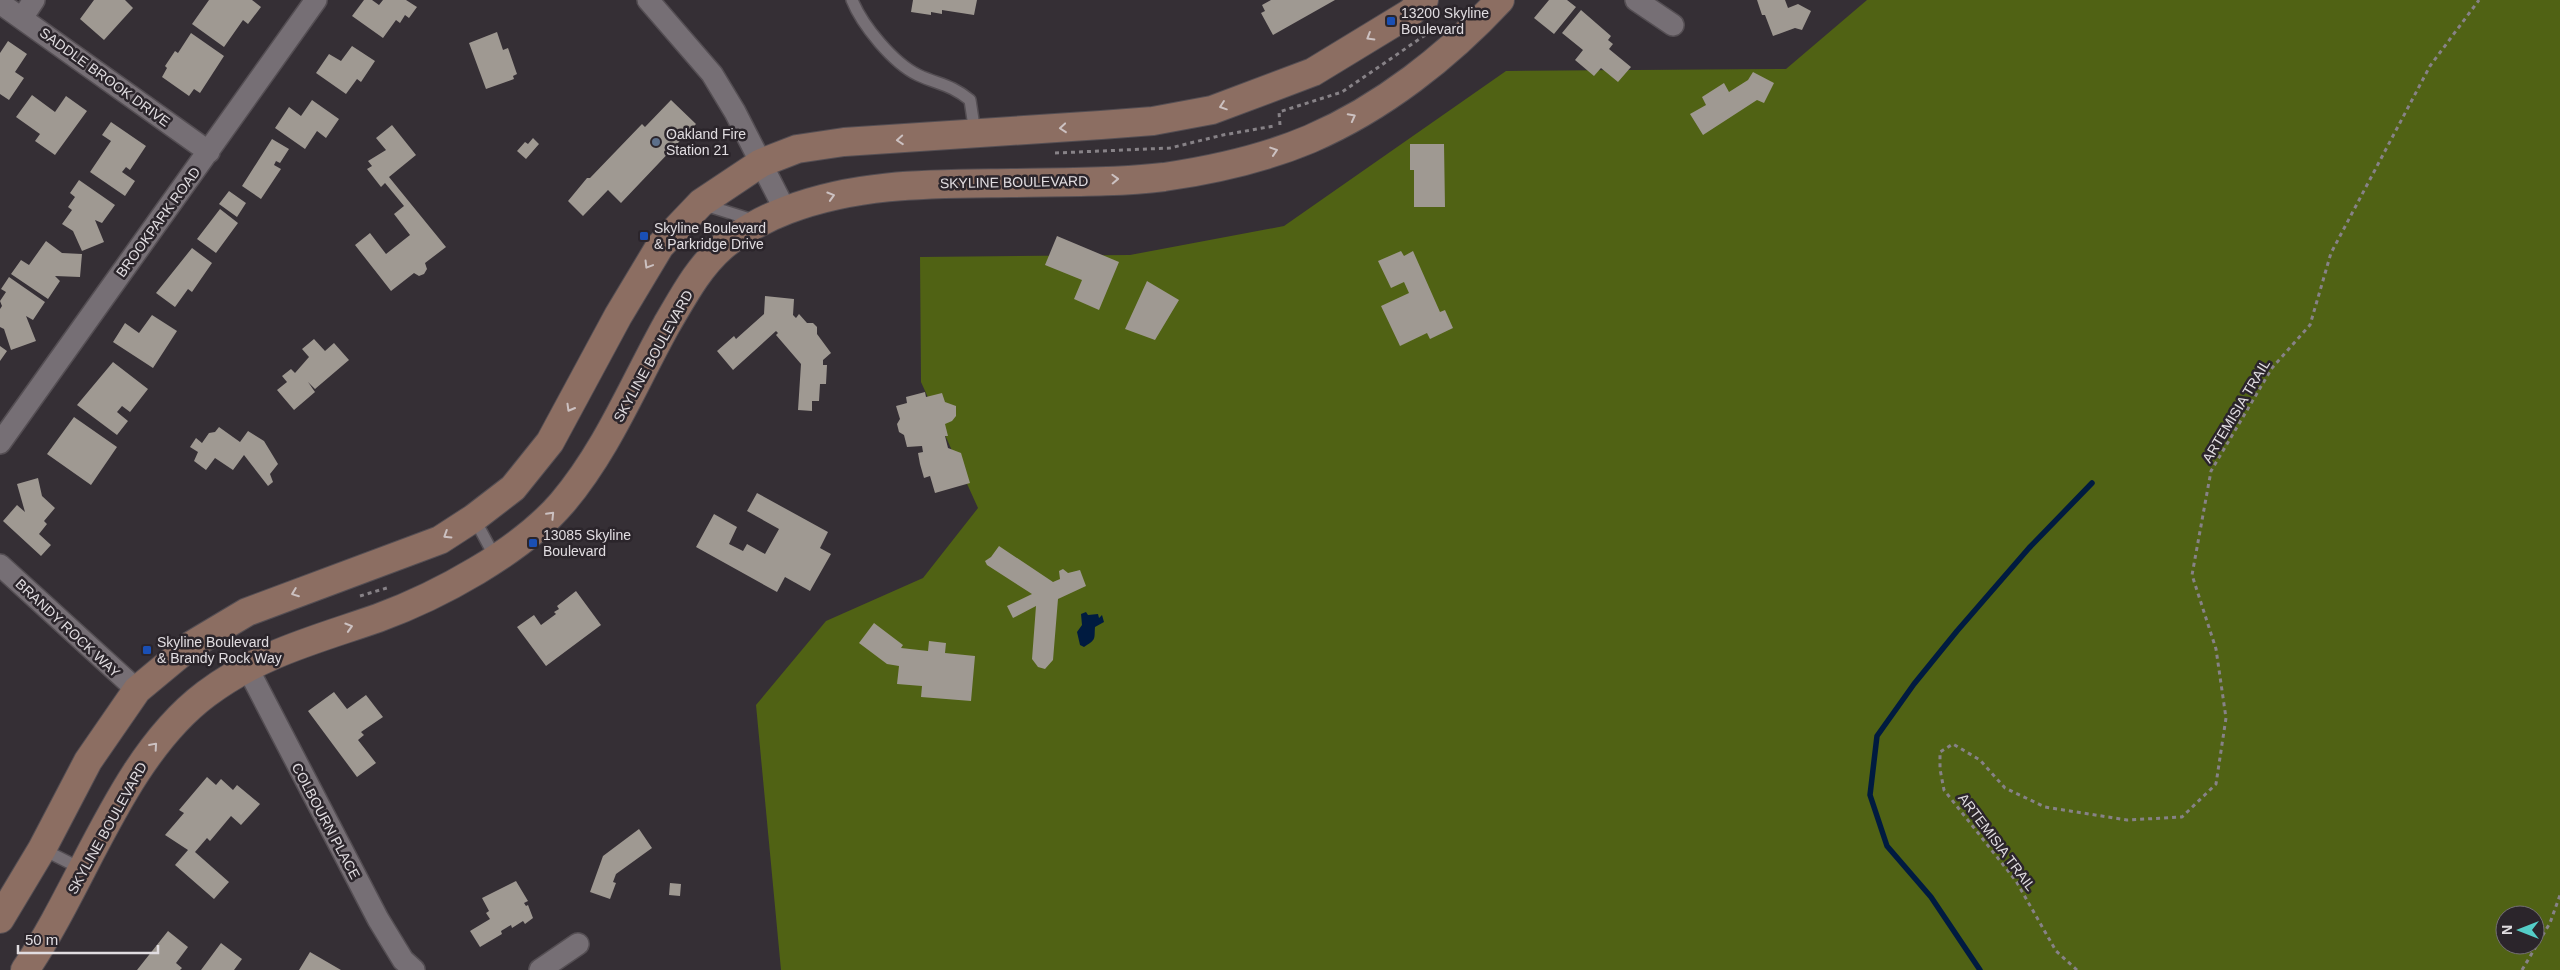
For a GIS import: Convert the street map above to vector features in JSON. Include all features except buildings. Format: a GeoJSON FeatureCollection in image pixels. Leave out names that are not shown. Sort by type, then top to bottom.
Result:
{"type":"FeatureCollection","features":[{"type":"Feature","properties":{"kind":"main road"},"geometry":{"type":"LineString","coordinates":[[0,919],[42,849],[88,761],[137,690],[190,646],[247,612],[440,540],[474,518],[513,488],[550,442],[618,316],[660,246],[701,204],[761,163],[797,149],[844,142],[975,135],[1153,120],[1212,110],[1313,72],[1410,13],[1424,0]]}},
{"type":"Feature","properties":{"kind":"main road","name":"SKYLINE BOULEVARD"},"geometry":{"type":"LineString","coordinates":[[25,970],[44,943],[128,785],[149,753],[175,723],[203,696],[247,667],[319,636],[381,617],[455,582],[496,558],[547,520],[590,468],[613,430],[653,349],[686,292],[708,261],[725,244],[773,216],[849,191],[884,187],[1158,178],[1200,171],[1309,140],[1362,112],[1465,38],[1500,0]]}},
{"type":"Feature","properties":{"kind":"street"},"geometry":{"type":"LineString","coordinates":[[22,18],[34,0]]}},
{"type":"Feature","properties":{"kind":"street","name":"BROOKPARK ROAD"},"geometry":{"type":"LineString","coordinates":[[0,443],[316,0]]}},
{"type":"Feature","properties":{"kind":"street"},"geometry":{"type":"LineString","coordinates":[[648,0],[712,74],[735,112],[761,163],[773,216]]}},
{"type":"Feature","properties":{"kind":"street"},"geometry":{"type":"LineString","coordinates":[[1636,0],[1673,25]]}},
{"type":"Feature","properties":{"kind":"street","name":"SADDLE BROOK DRIVE"},"geometry":{"type":"LineString","coordinates":[[0,3],[209,152]]}},
{"type":"Feature","properties":{"kind":"street","name":"BRANDY ROCK WAY"},"geometry":{"type":"LineString","coordinates":[[0,565],[137,690]]}},
{"type":"Feature","properties":{"kind":"street","name":"COLBOURN PLACE"},"geometry":{"type":"LineString","coordinates":[[247,667],[378,919],[403,960],[414,970]]}},
{"type":"Feature","properties":{"kind":"street"},"geometry":{"type":"LineString","coordinates":[[540,970],[578,944]]}},
{"type":"Feature","properties":{"kind":"lane"},"geometry":{"type":"LineString","coordinates":[[852,0],[857,13],[892,57],[917,74],[955,87],[970,100],[975,135]]}},
{"type":"Feature","properties":{"kind":"lane"},"geometry":{"type":"LineString","coordinates":[[701,204],[773,216]]}},
{"type":"Feature","properties":{"kind":"lane"},"geometry":{"type":"LineString","coordinates":[[474,518],[496,558]]}},
{"type":"Feature","properties":{"kind":"lane"},"geometry":{"type":"LineString","coordinates":[[42,849],[83,870]]}},
{"type":"Feature","properties":{"kind":"path","name":"ARTEMISIA TRAIL"},"geometry":{"type":"LineString","coordinates":[[2077,970],[2056,950],[2016,881],[1944,790],[1940,769],[1940,752],[1953,744],[1980,760],[2005,788],[2045,807],[2127,820],[2182,817],[2216,784],[2226,718],[2216,649],[2192,574],[2211,471],[2272,368],[2310,325],[2331,253],[2430,66],[2479,0]]}},
{"type":"Feature","properties":{"kind":"path"},"geometry":{"type":"LineString","coordinates":[[2522,970],[2550,923],[2560,895]]}},
{"type":"Feature","properties":{"kind":"green space"},"geometry":{"type":"Polygon","coordinates":[[[1867,0],[2560,0],[2560,970],[781,970],[756,705],[826,621],[923,578],[978,508],[921,382],[920,257],[1130,255],[1284,226],[1506,71],[1786,69],[1867,0]]]}},
{"type":"Feature","properties":{"kind":"water"},"geometry":{"type":"Polygon","coordinates":[[[1086,612],[1088,615],[1098,614],[1099,618],[1102,615],[1104,622],[1095,627],[1094,638],[1084,647],[1080,645],[1077,632],[1082,625],[1081,614],[1086,612]]]}},
{"type":"Feature","properties":{"kind":"waterway"},"geometry":{"type":"LineString","coordinates":[[1980,970],[1931,897],[1887,846],[1870,795],[1877,736],[1914,684],[1957,631],[2029,548],[2092,483]]}},
{"type":"Feature","properties":{"kind":"place","name":"13200 Skyline Boulevard"},"geometry":{"type":"Point","coordinates":[1391,21]}},
{"type":"Feature","properties":{"kind":"place","name":"Oakland Fire Station 21"},"geometry":{"type":"Point","coordinates":[656,142]}},
{"type":"Feature","properties":{"kind":"place","name":"Skyline Boulevard & Parkridge Drive"},"geometry":{"type":"Point","coordinates":[644,236]}},
{"type":"Feature","properties":{"kind":"place","name":"13085 Skyline Boulevard"},"geometry":{"type":"Point","coordinates":[533,543]}},
{"type":"Feature","properties":{"kind":"place","name":"Skyline Boulevard & Brandy Rock Way"},"geometry":{"type":"Point","coordinates":[147,650]}}]}
